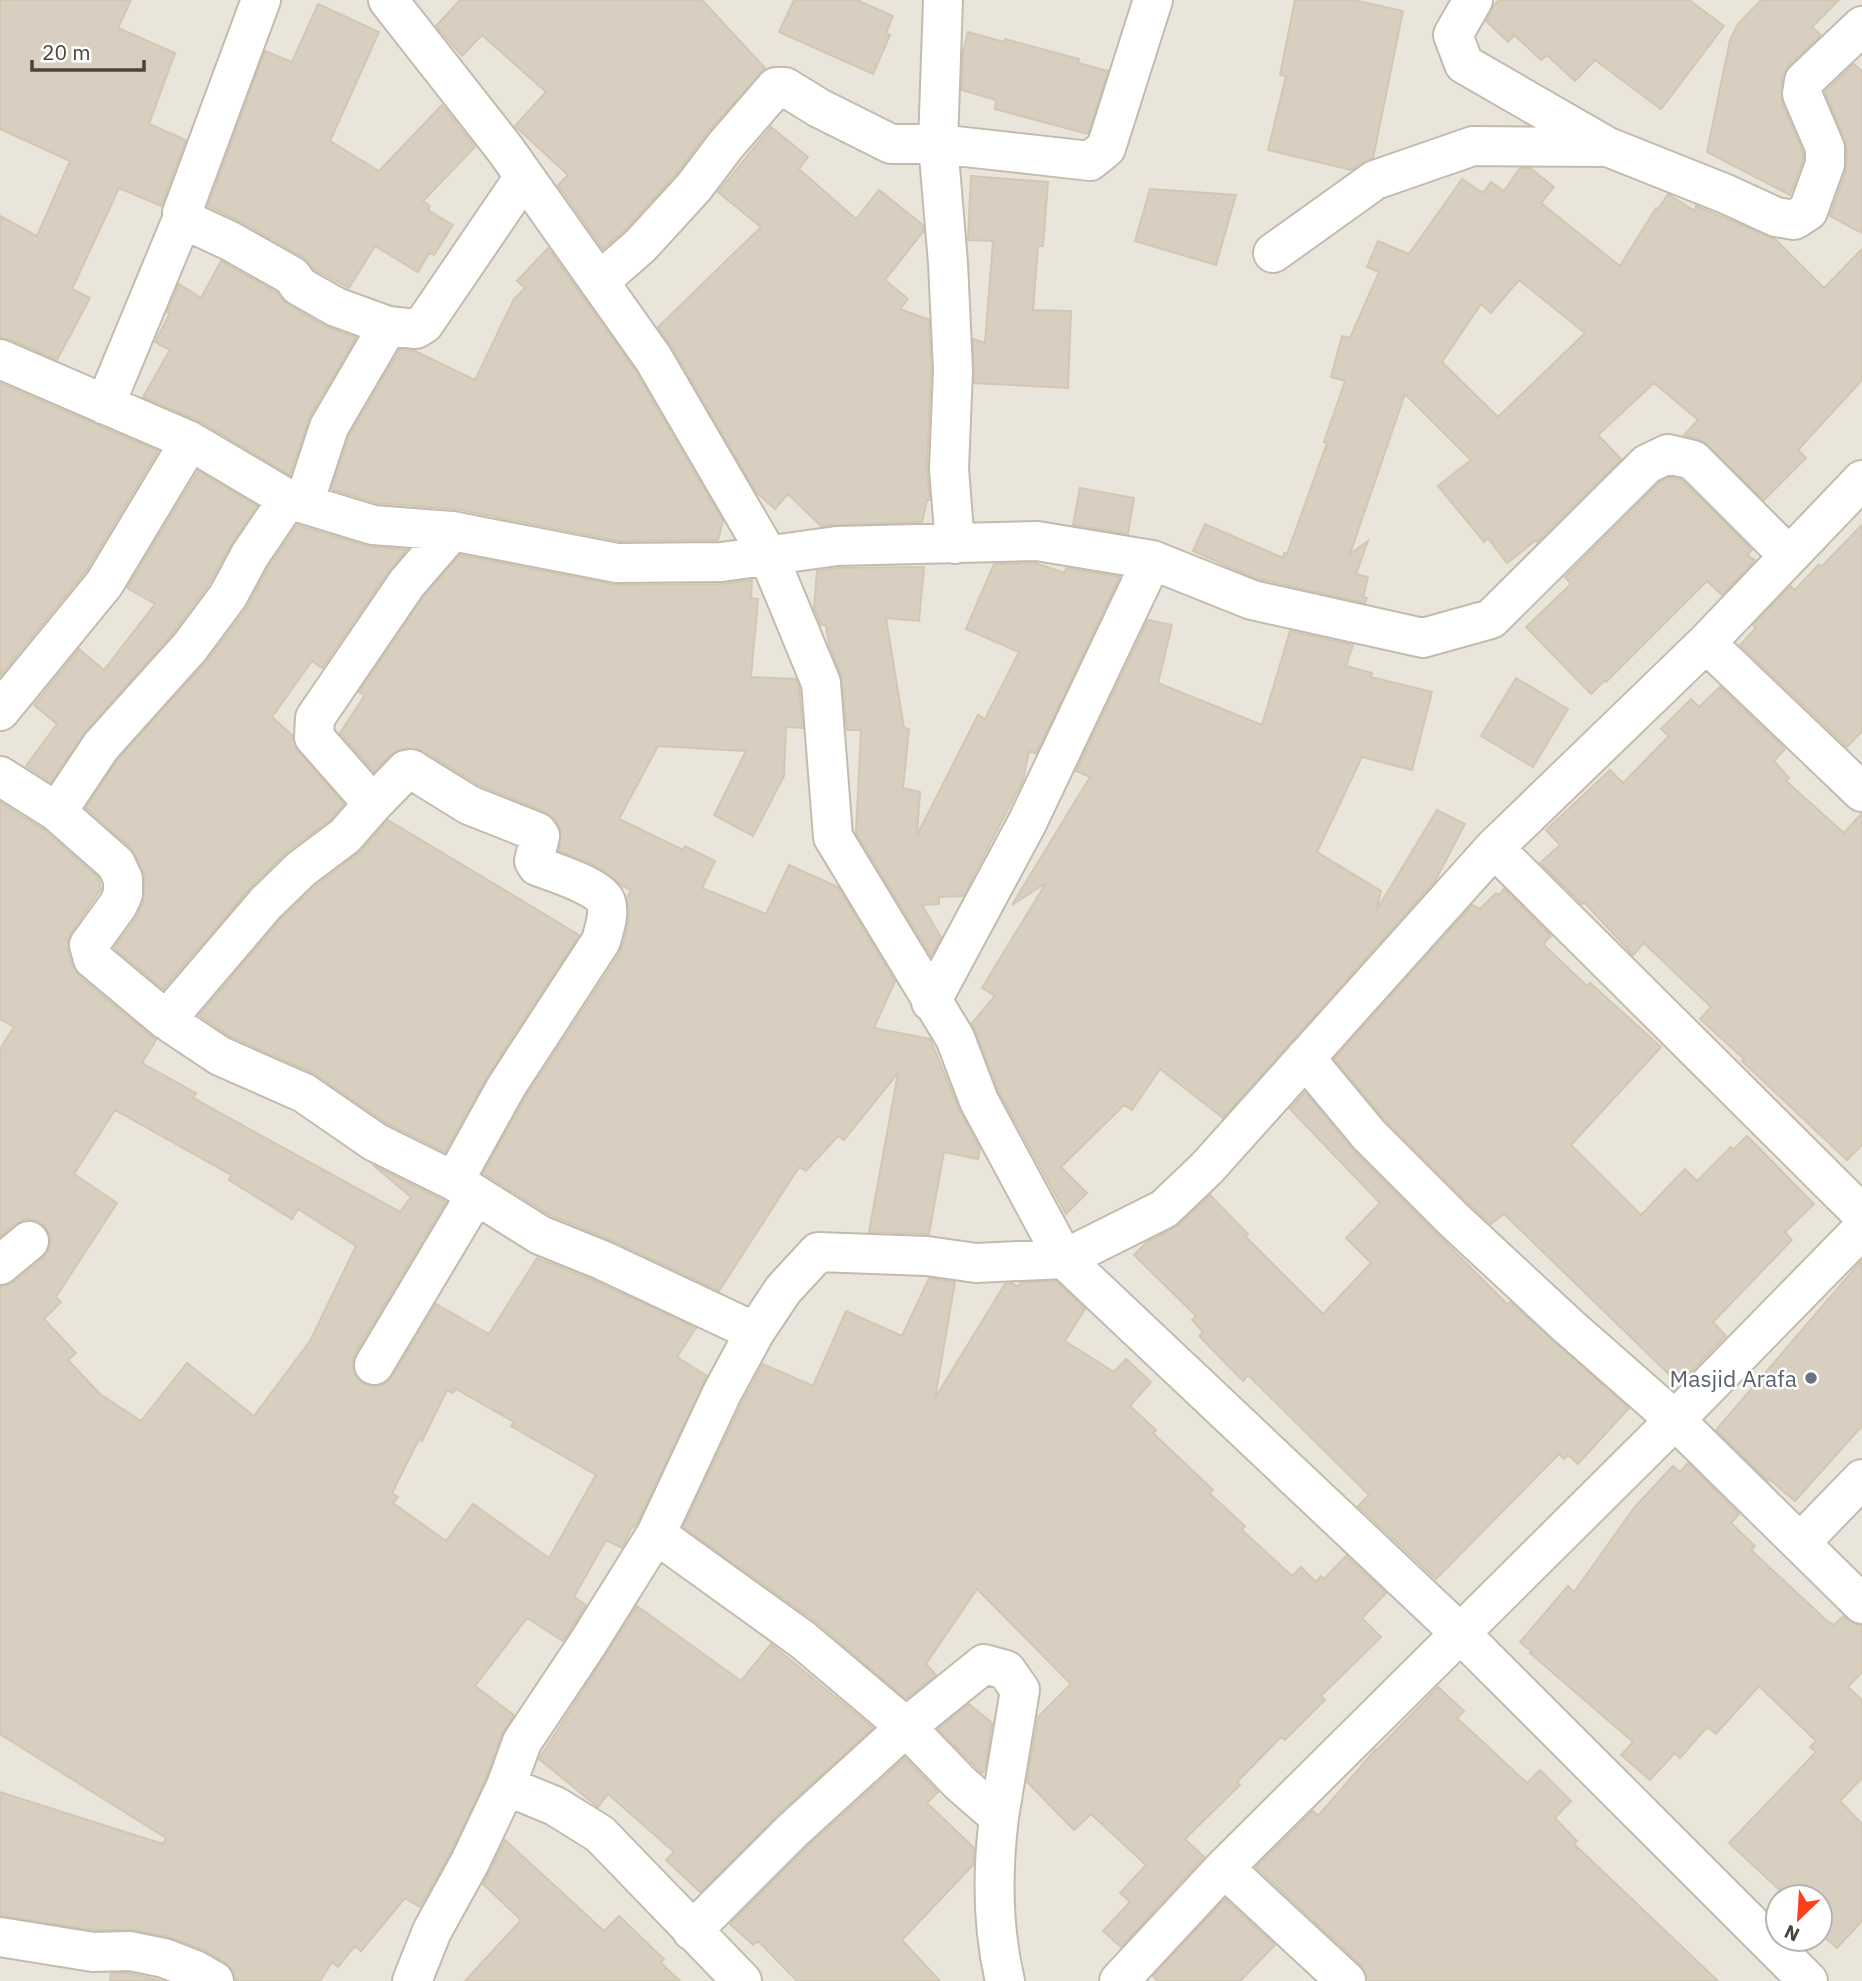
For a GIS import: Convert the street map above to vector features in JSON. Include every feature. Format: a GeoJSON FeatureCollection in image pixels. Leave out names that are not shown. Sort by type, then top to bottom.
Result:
{"type":"FeatureCollection","features":[{"type":"Feature","properties":{"kind":"street"},"geometry":{"type":"LineString","coordinates":[[105,405],[183,217],[182,213],[261,0]]}},
{"type":"Feature","properties":{"kind":"street"},"geometry":{"type":"LineString","coordinates":[[388,0],[505,149],[653,358],[769,557],[821,683],[832,837],[955,1038],[978,1101],[1064,1259],[1460,1633],[1808,1981]]}},
{"type":"Feature","properties":{"kind":"street"},"geometry":{"type":"LineString","coordinates":[[943,0],[938,144],[953,370],[949,469],[955,544]]}},
{"type":"Feature","properties":{"kind":"street"},"geometry":{"type":"LineString","coordinates":[[599,282],[641,245],[694,187],[776,87],[785,87],[819,108],[891,144],[938,144],[1090,160],[1106,148],[1153,0]]}},
{"type":"Feature","properties":{"kind":"street"},"geometry":{"type":"LineString","coordinates":[[1473,0],[1453,35],[1464,64],[1608,146],[1776,217],[1794,220],[1808,211],[1825,164],[1825,148],[1802,94],[1804,81],[1862,26]]}},
{"type":"Feature","properties":{"kind":"street"},"geometry":{"type":"LineString","coordinates":[[1273,253],[1375,180],[1473,146],[1608,146]]}},
{"type":"Feature","properties":{"kind":"street"},"geometry":{"type":"LineString","coordinates":[[183,217],[292,276],[299,285],[336,307],[388,326],[416,329],[425,324],[524,177]]}},
{"type":"Feature","properties":{"kind":"street"},"geometry":{"type":"LineString","coordinates":[[57,812],[101,746],[190,647],[228,596],[250,555],[296,501],[330,427],[388,326]]}},
{"type":"Feature","properties":{"kind":"street"},"geometry":{"type":"LineString","coordinates":[[0,359],[190,441],[296,501],[373,525],[452,531],[617,564],[721,562],[838,546],[1037,541],[1152,560],[1252,600],[1423,638],[1491,619],[1647,464],[1668,454],[1693,460],[1789,556]]}},
{"type":"Feature","properties":{"kind":"street"},"geometry":{"type":"LineString","coordinates":[[0,711],[104,584],[190,441]]}},
{"type":"Feature","properties":{"kind":"street"},"geometry":{"type":"LineString","coordinates":[[412,1981],[432,1931],[506,1786],[522,1742],[656,1534],[722,1393],[755,1332],[783,1290],[818,1252],[927,1256],[976,1263],[1064,1259],[1164,1209],[1207,1168],[1494,848],[1706,643],[1862,480]]}},
{"type":"Feature","properties":{"kind":"street"},"geometry":{"type":"LineString","coordinates":[[373,804],[314,737],[315,718],[407,583],[452,531]]}},
{"type":"Feature","properties":{"kind":"street"},"geometry":{"type":"LineString","coordinates":[[931,1002],[1027,824],[1152,560]]}},
{"type":"Feature","properties":{"kind":"street"},"geometry":{"type":"LineString","coordinates":[[1706,643],[1862,792]]}},
{"type":"Feature","properties":{"kind":"street"},"geometry":{"type":"LineString","coordinates":[[166,1020],[266,903],[301,869],[345,836],[406,770],[411,769],[470,805],[537,832],[540,835],[534,861],[537,866],[600,892],[606,902],[607,918],[601,941],[506,1087],[464,1188],[374,1365]]}},
{"type":"Feature","properties":{"kind":"street"},"geometry":{"type":"LineString","coordinates":[[0,776],[57,812],[116,864],[123,879],[123,894],[89,945],[93,960],[166,1020],[220,1056],[303,1093],[375,1142],[464,1188],[540,1235],[602,1260],[755,1332]]}},
{"type":"Feature","properties":{"kind":"street"},"geometry":{"type":"LineString","coordinates":[[1494,848],[1862,1213]]}},
{"type":"Feature","properties":{"kind":"street"},"geometry":{"type":"LineString","coordinates":[[1304,1058],[1369,1135],[1454,1220],[1675,1420],[1862,1604]]}},
{"type":"Feature","properties":{"kind":"street"},"geometry":{"type":"LineString","coordinates":[[1119,1981],[1224,1868],[1675,1420],[1862,1229]]}},
{"type":"Feature","properties":{"kind":"street"},"geometry":{"type":"LineString","coordinates":[[0,1265],[29,1241]]}},
{"type":"Feature","properties":{"kind":"street"},"geometry":{"type":"LineString","coordinates":[[1800,1544],[1862,1479]]}},
{"type":"Feature","properties":{"kind":"street"},"geometry":{"type":"LineString","coordinates":[[656,1534],[803,1640],[906,1727],[960,1783],[999,1817]]}},
{"type":"Feature","properties":{"kind":"street"},"geometry":{"type":"LineString","coordinates":[[692,1931],[792,1831],[906,1727],[984,1664],[1006,1670],[1020,1690],[993,1861],[996,1944],[1005,1981]]}},
{"type":"Feature","properties":{"kind":"street"},"geometry":{"type":"LineString","coordinates":[[506,1786],[555,1806],[600,1834],[742,1981]]}},
{"type":"Feature","properties":{"kind":"street"},"geometry":{"type":"LineString","coordinates":[[1224,1868],[1346,1981]]}},
{"type":"Feature","properties":{"kind":"street"},"geometry":{"type":"LineString","coordinates":[[0,1937],[93,1952],[130,1951],[164,1958],[195,1969],[214,1981]]}},
{"type":"Feature","properties":{"kind":"shaded area"},"geometry":{"type":"Polygon","coordinates":[[[0,0],[1862,0],[1862,1981],[0,1981],[0,0]]]}},
{"type":"Feature","properties":{"kind":"building"},"geometry":{"type":"Polygon","coordinates":[[[0,0],[131,0],[118,28],[175,53],[149,124],[186,140],[161,206],[119,188],[72,289],[90,298],[57,360],[9,339],[0,338],[0,216],[37,236],[70,161],[0,129],[0,0]]]}},
{"type":"Feature","properties":{"kind":"building"},"geometry":{"type":"Polygon","coordinates":[[[460,0],[702,0],[765,68],[708,132],[677,173],[626,229],[603,249],[558,185],[568,175],[515,126],[546,92],[482,35],[462,56],[436,26],[460,0]]]}},
{"type":"Feature","properties":{"kind":"building"},"geometry":{"type":"Polygon","coordinates":[[[794,0],[857,0],[893,16],[886,33],[890,35],[873,74],[779,32],[794,0]]]}},
{"type":"Feature","properties":{"kind":"building"},"geometry":{"type":"Polygon","coordinates":[[[1295,0],[1354,0],[1403,11],[1373,158],[1351,170],[1268,150],[1286,76],[1280,75],[1295,0]]]}},
{"type":"Feature","properties":{"kind":"building"},"geometry":{"type":"Polygon","coordinates":[[[1499,0],[1689,0],[1724,26],[1661,109],[1595,60],[1575,81],[1547,55],[1541,60],[1514,35],[1508,42],[1486,21],[1499,0]]]}},
{"type":"Feature","properties":{"kind":"building"},"geometry":{"type":"Polygon","coordinates":[[[1761,0],[1839,0],[1812,27],[1821,35],[1789,65],[1782,78],[1782,103],[1803,152],[1803,160],[1790,195],[1707,152],[1730,40],[1738,24],[1761,0]]]}},
{"type":"Feature","properties":{"kind":"building"},"geometry":{"type":"Polygon","coordinates":[[[318,4],[379,32],[330,141],[379,171],[442,105],[475,147],[423,201],[430,206],[428,210],[453,225],[434,255],[429,253],[418,272],[375,246],[349,288],[314,269],[303,257],[208,206],[265,51],[292,62],[318,4]]]}},
{"type":"Feature","properties":{"kind":"building"},"geometry":{"type":"Polygon","coordinates":[[[968,32],[1079,59],[1078,63],[1108,71],[1088,134],[995,109],[996,100],[962,90],[963,52],[968,32]]]}},
{"type":"Feature","properties":{"kind":"building"},"geometry":{"type":"Polygon","coordinates":[[[1854,64],[1862,71],[1862,233],[1830,216],[1846,171],[1847,148],[1825,92],[1854,64]]]}},
{"type":"Feature","properties":{"kind":"building"},"geometry":{"type":"Polygon","coordinates":[[[771,127],[808,157],[799,169],[856,219],[879,190],[923,225],[923,232],[885,280],[908,299],[900,309],[929,320],[931,370],[927,468],[930,500],[927,500],[922,522],[821,526],[788,494],[775,509],[756,492],[658,327],[761,227],[718,192],[771,127]]]}},
{"type":"Feature","properties":{"kind":"building"},"geometry":{"type":"Polygon","coordinates":[[[1520,168],[1530,168],[1554,187],[1541,203],[1620,266],[1656,208],[1658,209],[1668,194],[1695,211],[1696,206],[1775,239],[1824,288],[1862,249],[1862,380],[1798,450],[1806,458],[1764,500],[1708,445],[1684,435],[1698,420],[1654,383],[1598,435],[1621,459],[1537,542],[1536,540],[1507,563],[1488,538],[1484,542],[1438,486],[1471,460],[1405,394],[1350,554],[1368,541],[1356,574],[1368,577],[1363,597],[1367,598],[1365,603],[1255,578],[1193,551],[1205,524],[1283,558],[1284,553],[1287,554],[1327,443],[1324,442],[1345,381],[1331,377],[1342,336],[1350,338],[1379,272],[1367,267],[1378,241],[1409,254],[1462,179],[1483,193],[1491,182],[1504,191],[1520,168]],[[1519,280],[1491,313],[1481,304],[1442,362],[1498,417],[1585,333],[1519,280]]]}},
{"type":"Feature","properties":{"kind":"building"},"geometry":{"type":"Polygon","coordinates":[[[971,176],[1048,182],[1043,246],[1038,246],[1033,310],[1071,311],[1068,388],[974,383],[973,339],[985,343],[993,241],[968,240],[971,176]]]}},
{"type":"Feature","properties":{"kind":"building"},"geometry":{"type":"Polygon","coordinates":[[[1150,189],[1236,195],[1216,265],[1135,241],[1150,189]]]}},
{"type":"Feature","properties":{"kind":"building"},"geometry":{"type":"Polygon","coordinates":[[[548,248],[635,370],[723,521],[718,540],[619,541],[456,509],[377,503],[331,489],[349,436],[400,349],[415,351],[475,380],[514,299],[525,288],[517,281],[548,248]]]}},
{"type":"Feature","properties":{"kind":"building"},"geometry":{"type":"Polygon","coordinates":[[[221,261],[277,293],[288,305],[325,326],[356,338],[310,416],[290,475],[201,422],[143,397],[170,350],[155,342],[170,313],[167,312],[179,284],[201,298],[221,261]]]}},
{"type":"Feature","properties":{"kind":"building"},"geometry":{"type":"Polygon","coordinates":[[[0,383],[158,451],[86,571],[0,676],[0,383]]]}},
{"type":"Feature","properties":{"kind":"building"},"geometry":{"type":"Polygon","coordinates":[[[198,471],[257,506],[209,584],[173,633],[85,732],[51,782],[26,766],[57,724],[34,705],[79,649],[104,670],[155,604],[127,588],[198,471]]]}},
{"type":"Feature","properties":{"kind":"building"},"geometry":{"type":"Polygon","coordinates":[[[1670,477],[1682,480],[1752,550],[1747,555],[1755,560],[1722,595],[1707,581],[1591,694],[1526,627],[1571,584],[1565,577],[1660,482],[1670,477]]]}},
{"type":"Feature","properties":{"kind":"building"},"geometry":{"type":"Polygon","coordinates":[[[1080,488],[1134,498],[1128,534],[1073,525],[1080,488]]]}},
{"type":"Feature","properties":{"kind":"building"},"geometry":{"type":"Polygon","coordinates":[[[297,525],[367,546],[407,550],[389,571],[322,668],[312,661],[272,717],[292,735],[298,751],[344,804],[330,820],[288,851],[251,887],[163,989],[114,948],[136,918],[143,903],[145,878],[131,848],[86,808],[118,759],[206,662],[246,609],[269,566],[297,525]]]}},
{"type":"Feature","properties":{"kind":"building"},"geometry":{"type":"Polygon","coordinates":[[[1862,525],[1862,731],[1847,747],[1740,645],[1756,628],[1753,625],[1790,586],[1795,590],[1862,525]]]}},
{"type":"Feature","properties":{"kind":"building"},"geometry":{"type":"Polygon","coordinates":[[[460,555],[617,585],[721,584],[752,580],[751,598],[758,599],[751,677],[796,679],[803,728],[786,727],[784,776],[753,836],[714,815],[746,751],[658,746],[619,819],[683,850],[685,846],[715,861],[702,888],[766,914],[789,865],[838,887],[895,981],[874,1028],[930,1039],[959,1109],[980,1149],[978,1159],[944,1152],[929,1234],[869,1232],[898,1073],[844,1140],[838,1136],[806,1171],[799,1167],[719,1291],[611,1240],[550,1215],[483,1173],[525,1098],[620,953],[628,926],[627,898],[631,890],[597,867],[559,851],[561,831],[555,819],[545,812],[479,785],[422,750],[401,749],[390,755],[374,772],[340,733],[365,695],[359,692],[424,596],[460,555]]]}},
{"type":"Feature","properties":{"kind":"building"},"geometry":{"type":"Polygon","coordinates":[[[1035,563],[1065,573],[1066,568],[1120,577],[1036,754],[1029,751],[1023,780],[963,896],[939,897],[939,904],[922,905],[941,937],[931,956],[856,833],[861,730],[847,730],[841,675],[829,644],[826,625],[821,625],[814,608],[817,571],[839,568],[924,567],[919,621],[886,618],[904,728],[909,729],[903,788],[920,792],[917,835],[978,715],[985,719],[1019,652],[966,629],[994,564],[1035,563]]]}},
{"type":"Feature","properties":{"kind":"building"},"geometry":{"type":"Polygon","coordinates":[[[1148,620],[1172,625],[1158,683],[1262,725],[1290,631],[1353,645],[1346,666],[1372,673],[1371,677],[1432,692],[1412,770],[1362,757],[1317,852],[1381,891],[1376,911],[1437,810],[1465,824],[1435,881],[1223,1118],[1160,1069],[1132,1110],[1124,1105],[1061,1167],[1087,1193],[1066,1214],[999,1092],[972,1023],[995,996],[982,988],[1046,883],[1012,905],[1090,777],[1076,771],[1148,620]]]}},
{"type":"Feature","properties":{"kind":"building"},"geometry":{"type":"Polygon","coordinates":[[[1516,678],[1568,709],[1533,767],[1481,736],[1516,678]]]}},
{"type":"Feature","properties":{"kind":"building"},"geometry":{"type":"Polygon","coordinates":[[[1720,687],[1785,749],[1774,761],[1789,778],[1786,781],[1844,833],[1862,813],[1862,1145],[1847,1160],[1700,1019],[1711,1007],[1644,943],[1633,955],[1584,902],[1582,904],[1540,863],[1560,845],[1546,830],[1610,770],[1623,783],[1669,736],[1661,729],[1691,699],[1699,707],[1720,687]]]}},
{"type":"Feature","properties":{"kind":"building"},"geometry":{"type":"Polygon","coordinates":[[[0,802],[44,830],[98,877],[101,889],[71,933],[68,951],[79,976],[156,1040],[142,1063],[196,1093],[193,1098],[400,1212],[411,1197],[373,1165],[446,1202],[355,1354],[352,1365],[355,1375],[362,1383],[374,1387],[384,1384],[392,1377],[436,1304],[489,1334],[537,1258],[593,1280],[696,1328],[677,1357],[707,1376],[637,1524],[631,1529],[622,1548],[606,1540],[574,1597],[586,1605],[563,1641],[527,1618],[475,1686],[514,1715],[502,1734],[486,1778],[451,1852],[420,1907],[405,1898],[361,1951],[355,1946],[338,1967],[332,1962],[320,1981],[236,1981],[233,1971],[225,1962],[169,1937],[134,1930],[94,1930],[0,1916],[0,1792],[163,1844],[166,1838],[0,1734],[0,1286],[14,1282],[43,1258],[49,1249],[51,1238],[45,1227],[37,1221],[26,1219],[15,1224],[0,1237],[0,1049],[14,1027],[0,1019],[0,802]],[[115,1110],[74,1174],[117,1203],[56,1297],[61,1302],[44,1319],[76,1353],[68,1360],[100,1394],[141,1421],[187,1363],[254,1416],[310,1341],[356,1246],[298,1209],[292,1219],[229,1180],[231,1175],[115,1110]],[[456,1389],[453,1393],[447,1390],[422,1441],[419,1439],[392,1493],[398,1497],[393,1503],[446,1541],[473,1504],[549,1558],[596,1475],[511,1426],[514,1422],[456,1389]]]}},
{"type":"Feature","properties":{"kind":"building"},"geometry":{"type":"Polygon","coordinates":[[[388,820],[579,935],[488,1075],[445,1152],[386,1123],[313,1073],[231,1037],[199,1015],[282,918],[315,886],[361,851],[388,820]]]}},
{"type":"Feature","properties":{"kind":"building"},"geometry":{"type":"Polygon","coordinates":[[[1504,889],[1551,936],[1543,944],[1587,986],[1590,983],[1661,1047],[1571,1145],[1641,1215],[1685,1169],[1697,1181],[1731,1147],[1734,1149],[1747,1136],[1814,1204],[1785,1232],[1792,1240],[1713,1322],[1726,1336],[1679,1384],[1504,1214],[1491,1224],[1469,1204],[1385,1120],[1334,1059],[1472,905],[1480,909],[1504,889]]]}},
{"type":"Feature","properties":{"kind":"building"},"geometry":{"type":"Polygon","coordinates":[[[1305,1092],[1353,1150],[1507,1304],[1510,1302],[1629,1408],[1578,1464],[1568,1455],[1564,1459],[1559,1454],[1436,1579],[1358,1506],[1369,1495],[1248,1375],[1243,1381],[1199,1336],[1203,1332],[1192,1320],[1196,1316],[1134,1255],[1147,1242],[1179,1225],[1210,1195],[1248,1234],[1245,1236],[1323,1314],[1371,1263],[1346,1238],[1380,1203],[1290,1109],[1305,1092]]]}},
{"type":"Feature","properties":{"kind":"building","name":"Masjid Arafa"},"geometry":{"type":"Polygon","coordinates":[[[1862,1260],[1862,1426],[1795,1501],[1769,1479],[1768,1481],[1716,1430],[1862,1260]]]}},
{"type":"Feature","properties":{"kind":"building"},"geometry":{"type":"Polygon","coordinates":[[[929,1278],[955,1282],[935,1398],[1005,1284],[1012,1283],[1018,1287],[1021,1283],[1056,1281],[1085,1309],[1065,1341],[1114,1372],[1126,1359],[1151,1382],[1130,1406],[1156,1430],[1153,1433],[1213,1490],[1209,1493],[1245,1526],[1242,1530],[1292,1576],[1301,1567],[1316,1582],[1321,1576],[1324,1579],[1346,1556],[1386,1593],[1362,1618],[1381,1637],[1321,1696],[1325,1700],[1285,1740],[1281,1737],[1237,1782],[1240,1785],[1185,1839],[1204,1857],[1121,1947],[1103,1931],[1130,1902],[1120,1893],[1146,1865],[1091,1814],[1074,1830],[1027,1782],[1038,1717],[1071,1684],[977,1589],[926,1664],[936,1675],[906,1699],[816,1622],[683,1527],[763,1364],[813,1386],[846,1311],[902,1336],[929,1278]]]}},
{"type":"Feature","properties":{"kind":"building"},"geometry":{"type":"Polygon","coordinates":[[[1688,1463],[1739,1514],[1731,1523],[1755,1546],[1751,1550],[1826,1620],[1834,1625],[1843,1616],[1856,1625],[1862,1625],[1862,1672],[1848,1687],[1862,1700],[1862,1778],[1840,1801],[1862,1824],[1862,1921],[1837,1948],[1834,1945],[1834,1883],[1772,1883],[1729,1843],[1816,1752],[1810,1747],[1816,1741],[1759,1686],[1716,1734],[1707,1727],[1680,1758],[1675,1753],[1650,1780],[1621,1755],[1633,1742],[1520,1642],[1568,1586],[1574,1592],[1634,1508],[1673,1466],[1680,1472],[1688,1463]]]}},
{"type":"Feature","properties":{"kind":"building"},"geometry":{"type":"Polygon","coordinates":[[[637,1606],[741,1681],[771,1644],[873,1728],[777,1815],[700,1892],[666,1860],[674,1852],[608,1794],[598,1807],[539,1759],[637,1606]]]}},
{"type":"Feature","properties":{"kind":"building"},"geometry":{"type":"Polygon","coordinates":[[[1438,1687],[1464,1711],[1457,1718],[1527,1783],[1540,1770],[1571,1801],[1555,1818],[1577,1841],[1574,1844],[1718,1981],[1369,1981],[1361,1965],[1256,1867],[1313,1811],[1318,1816],[1376,1749],[1438,1687]]]}},
{"type":"Feature","properties":{"kind":"building"},"geometry":{"type":"Polygon","coordinates":[[[969,1704],[992,1723],[985,1770],[982,1773],[938,1729],[969,1704]]]}},
{"type":"Feature","properties":{"kind":"building"},"geometry":{"type":"Polygon","coordinates":[[[905,1758],[938,1792],[927,1803],[974,1848],[973,1865],[902,1940],[940,1981],[797,1981],[758,1941],[753,1945],[730,1924],[807,1847],[905,1758]]]}},
{"type":"Feature","properties":{"kind":"building"},"geometry":{"type":"Polygon","coordinates":[[[505,1840],[604,1931],[619,1916],[664,1959],[661,1963],[680,1981],[465,1981],[521,1920],[483,1884],[505,1840]]]}},
{"type":"Feature","properties":{"kind":"building"},"geometry":{"type":"Polygon","coordinates":[[[1225,1899],[1275,1945],[1240,1981],[1158,1981],[1153,1976],[1225,1899]]]}},
{"type":"Feature","properties":{"kind":"building"},"geometry":{"type":"Polygon","coordinates":[[[111,1973],[128,1973],[163,1981],[110,1981],[111,1973]]]}},
{"type":"Feature","properties":{"kind":"place","name":"Masjid Arafa"},"geometry":{"type":"Point","coordinates":[1811,1378]}}]}
